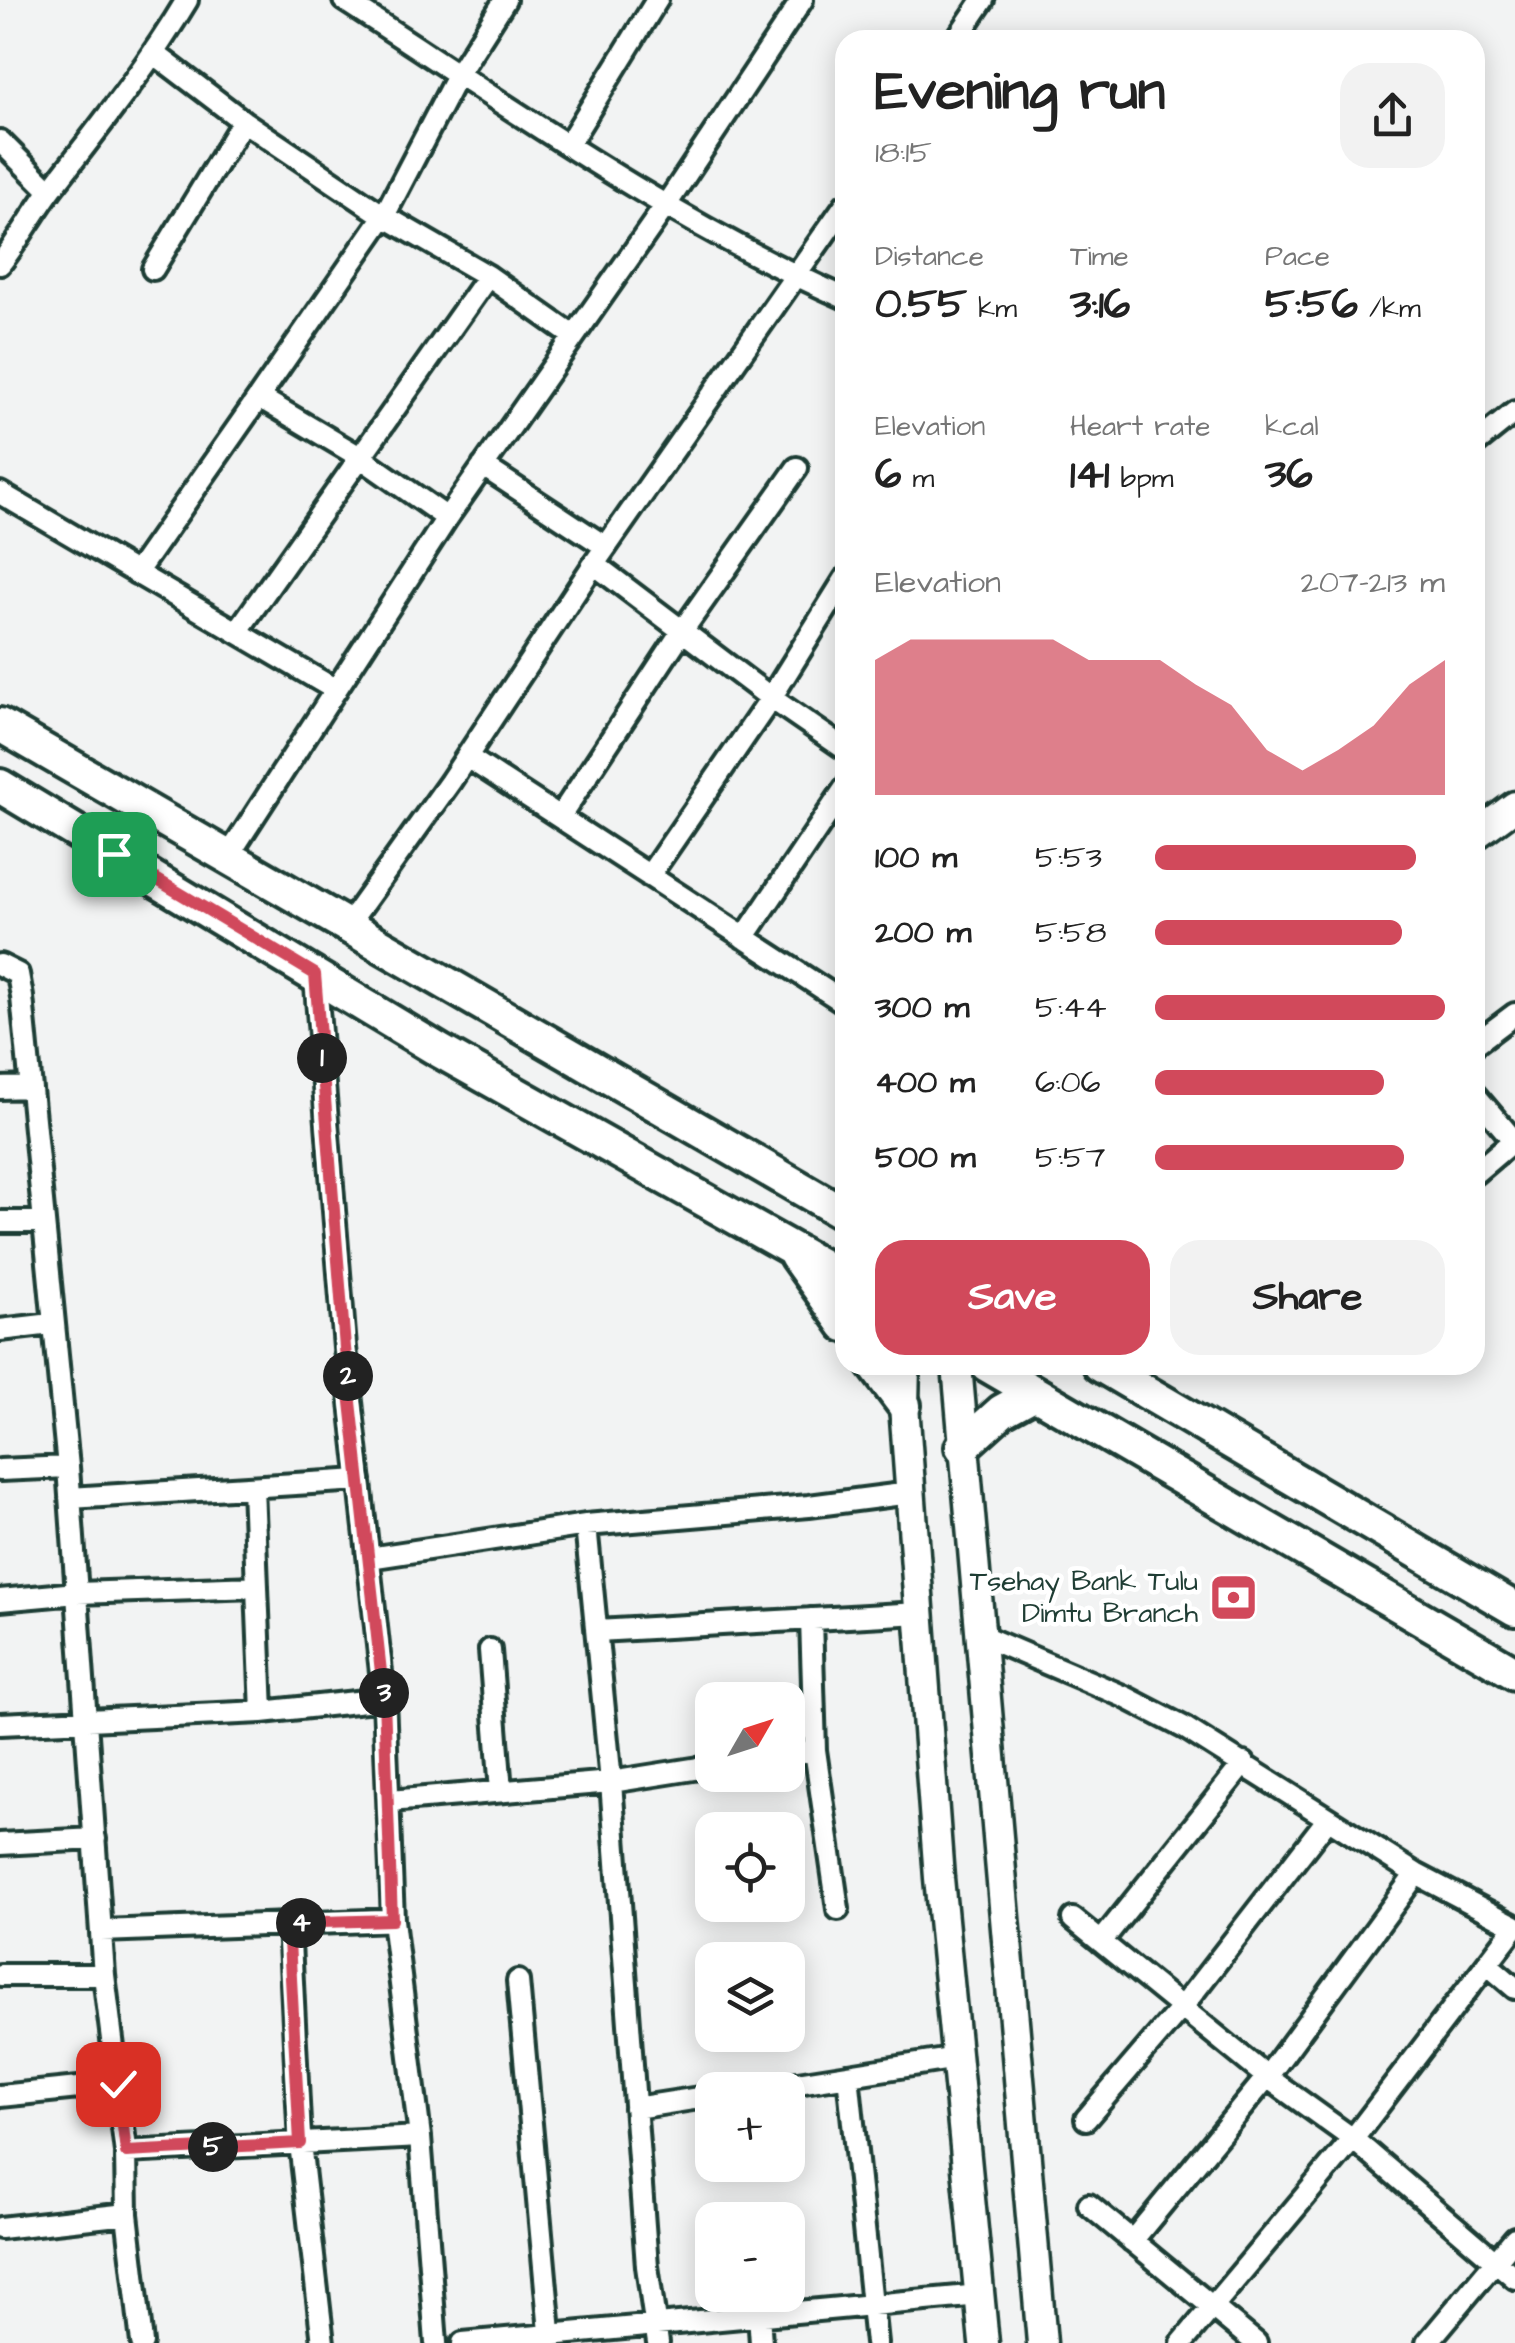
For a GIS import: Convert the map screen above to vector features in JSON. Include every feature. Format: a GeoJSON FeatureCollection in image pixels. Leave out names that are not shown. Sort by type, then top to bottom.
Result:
{"type":"FeatureCollection","features":[{"type":"Feature","properties":{"kind":"main road"},"geometry":{"type":"LineString","coordinates":[[0,726],[835,1208]]}},
{"type":"Feature","properties":{"kind":"main road"},"geometry":{"type":"LineString","coordinates":[[0,786],[440,1051],[835,1273]]}},
{"type":"Feature","properties":{"kind":"main road"},"geometry":{"type":"LineString","coordinates":[[1485,828],[1514,809]]}},
{"type":"Feature","properties":{"kind":"main road"},"geometry":{"type":"LineString","coordinates":[[788,1244],[835,1311]]}},
{"type":"Feature","properties":{"kind":"main road"},"geometry":{"type":"LineString","coordinates":[[881,1375],[904,1406]]}},
{"type":"Feature","properties":{"kind":"main road"},"geometry":{"type":"LineString","coordinates":[[906,1375],[910,1492],[984,2343]]}},
{"type":"Feature","properties":{"kind":"main road"},"geometry":{"type":"LineString","coordinates":[[958,1375],[1042,2343]]}},
{"type":"Feature","properties":{"kind":"main road"},"geometry":{"type":"LineString","coordinates":[[1003,1375],[1515,1673]]}},
{"type":"Feature","properties":{"kind":"main road"},"geometry":{"type":"LineString","coordinates":[[1117,1375],[1515,1610]]}},
{"type":"Feature","properties":{"kind":"main road"},"geometry":{"type":"LineString","coordinates":[[962,1447],[1002,1410],[1034,1394]]}},
{"type":"Feature","properties":{"kind":"street"},"geometry":{"type":"LineString","coordinates":[[0,264],[50,190],[155,54],[187,0]]}},
{"type":"Feature","properties":{"kind":"street"},"geometry":{"type":"LineString","coordinates":[[344,0],[666,205],[835,294]]}},
{"type":"Feature","properties":{"kind":"street"},"geometry":{"type":"LineString","coordinates":[[136,573],[384,216],[458,74],[505,0]]}},
{"type":"Feature","properties":{"kind":"street"},"geometry":{"type":"LineString","coordinates":[[569,144],[657,0]]}},
{"type":"Feature","properties":{"kind":"street"},"geometry":{"type":"LineString","coordinates":[[227,858],[447,518],[666,205],[802,0]]}},
{"type":"Feature","properties":{"kind":"street"},"geometry":{"type":"LineString","coordinates":[[962,30],[982,0]]}},
{"type":"Feature","properties":{"kind":"street"},"geometry":{"type":"LineString","coordinates":[[155,54],[243,121],[384,216],[488,276],[573,336]]}},
{"type":"Feature","properties":{"kind":"street"},"geometry":{"type":"LineString","coordinates":[[153,268],[243,121]]}},
{"type":"Feature","properties":{"kind":"street"},"geometry":{"type":"LineString","coordinates":[[0,141],[50,190]]}},
{"type":"Feature","properties":{"kind":"street"},"geometry":{"type":"LineString","coordinates":[[348,926],[835,220]]}},
{"type":"Feature","properties":{"kind":"street"},"geometry":{"type":"LineString","coordinates":[[237,632],[488,276]]}},
{"type":"Feature","properties":{"kind":"street"},"geometry":{"type":"LineString","coordinates":[[259,397],[360,457],[447,518]]}},
{"type":"Feature","properties":{"kind":"street"},"geometry":{"type":"LineString","coordinates":[[1485,436],[1515,412]]}},
{"type":"Feature","properties":{"kind":"street"},"geometry":{"type":"LineString","coordinates":[[482,466],[600,556],[682,631],[835,742]]}},
{"type":"Feature","properties":{"kind":"street"},"geometry":{"type":"LineString","coordinates":[[561,815],[682,631],[798,468]]}},
{"type":"Feature","properties":{"kind":"street"},"geometry":{"type":"LineString","coordinates":[[0,493],[336,690]]}},
{"type":"Feature","properties":{"kind":"street"},"geometry":{"type":"LineString","coordinates":[[650,876],[771,698],[835,595]]}},
{"type":"Feature","properties":{"kind":"street"},"geometry":{"type":"LineString","coordinates":[[467,756],[744,938],[835,991]]}},
{"type":"Feature","properties":{"kind":"street"},"geometry":{"type":"LineString","coordinates":[[744,938],[835,803]]}},
{"type":"Feature","properties":{"kind":"street"},"geometry":{"type":"LineString","coordinates":[[0,964],[18,974],[30,1086],[68,1467],[104,1975],[126,2152],[127,2214],[142,2343]]}},
{"type":"Feature","properties":{"kind":"street"},"geometry":{"type":"LineString","coordinates":[[315,974],[345,1348],[384,1699],[392,1920],[420,2137],[436,2343]]}},
{"type":"Feature","properties":{"kind":"street"},"geometry":{"type":"LineString","coordinates":[[1485,1036],[1515,1014]]}},
{"type":"Feature","properties":{"kind":"street"},"geometry":{"type":"LineString","coordinates":[[0,1088],[30,1086]]}},
{"type":"Feature","properties":{"kind":"street"},"geometry":{"type":"LineString","coordinates":[[1485,1107],[1514,1140],[1485,1165]]}},
{"type":"Feature","properties":{"kind":"street"},"geometry":{"type":"LineString","coordinates":[[0,1222],[42,1222]]}},
{"type":"Feature","properties":{"kind":"street"},"geometry":{"type":"LineString","coordinates":[[0,1330],[52,1324]]}},
{"type":"Feature","properties":{"kind":"street"},"geometry":{"type":"LineString","coordinates":[[0,1470],[68,1467]]}},
{"type":"Feature","properties":{"kind":"street"},"geometry":{"type":"LineString","coordinates":[[70,1498],[360,1480]]}},
{"type":"Feature","properties":{"kind":"street"},"geometry":{"type":"LineString","coordinates":[[253,1486],[262,1712]]}},
{"type":"Feature","properties":{"kind":"street"},"geometry":{"type":"LineString","coordinates":[[368,1558],[586,1525],[808,1506],[910,1492]]}},
{"type":"Feature","properties":{"kind":"street"},"geometry":{"type":"LineString","coordinates":[[586,1525],[611,1782],[646,2266],[658,2333]]}},
{"type":"Feature","properties":{"kind":"street"},"geometry":{"type":"LineString","coordinates":[[0,1600],[78,1593],[257,1588]]}},
{"type":"Feature","properties":{"kind":"street"},"geometry":{"type":"LineString","coordinates":[[597,1631],[920,1613]]}},
{"type":"Feature","properties":{"kind":"street"},"geometry":{"type":"LineString","coordinates":[[811,1619],[814,1750],[838,1909]]}},
{"type":"Feature","properties":{"kind":"street"},"geometry":{"type":"LineString","coordinates":[[980,1636],[1126,1696],[1244,1763],[1416,1874],[1515,1926],[1353,2139],[1182,2343]]}},
{"type":"Feature","properties":{"kind":"street"},"geometry":{"type":"LineString","coordinates":[[490,1650],[501,1791]]}},
{"type":"Feature","properties":{"kind":"street"},"geometry":{"type":"LineString","coordinates":[[0,1724],[262,1712],[384,1699]]}},
{"type":"Feature","properties":{"kind":"street"},"geometry":{"type":"LineString","coordinates":[[805,1751],[814,1750]]}},
{"type":"Feature","properties":{"kind":"street"},"geometry":{"type":"LineString","coordinates":[[1102,1942],[1244,1763]]}},
{"type":"Feature","properties":{"kind":"street"},"geometry":{"type":"LineString","coordinates":[[390,1801],[611,1782],[695,1769]]}},
{"type":"Feature","properties":{"kind":"street"},"geometry":{"type":"LineString","coordinates":[[1086,2120],[1182,2007],[1327,1820]]}},
{"type":"Feature","properties":{"kind":"street"},"geometry":{"type":"LineString","coordinates":[[0,1844],[95,1839]]}},
{"type":"Feature","properties":{"kind":"street"},"geometry":{"type":"LineString","coordinates":[[1132,2240],[1268,2076],[1416,1874]]}},
{"type":"Feature","properties":{"kind":"street"},"geometry":{"type":"LineString","coordinates":[[1073,1919],[1353,2139],[1515,2278]]}},
{"type":"Feature","properties":{"kind":"street"},"geometry":{"type":"LineString","coordinates":[[101,1931],[392,1920]]}},
{"type":"Feature","properties":{"kind":"street"},"geometry":{"type":"LineString","coordinates":[[288,1923],[300,2143],[323,2343]]}},
{"type":"Feature","properties":{"kind":"street"},"geometry":{"type":"LineString","coordinates":[[1487,1964],[1515,1988]]}},
{"type":"Feature","properties":{"kind":"street"},"geometry":{"type":"LineString","coordinates":[[0,1975],[104,1975]]}},
{"type":"Feature","properties":{"kind":"street"},"geometry":{"type":"LineString","coordinates":[[518,1981],[550,2339]]}},
{"type":"Feature","properties":{"kind":"street"},"geometry":{"type":"LineString","coordinates":[[805,2082],[957,2058]]}},
{"type":"Feature","properties":{"kind":"street"},"geometry":{"type":"LineString","coordinates":[[848,2075],[876,2343]]}},
{"type":"Feature","properties":{"kind":"street"},"geometry":{"type":"LineString","coordinates":[[0,2096],[118,2084]]}},
{"type":"Feature","properties":{"kind":"street"},"geometry":{"type":"LineString","coordinates":[[635,2108],[695,2099]]}},
{"type":"Feature","properties":{"kind":"street"},"geometry":{"type":"LineString","coordinates":[[126,2152],[420,2137]]}},
{"type":"Feature","properties":{"kind":"street"},"geometry":{"type":"LineString","coordinates":[[1089,2205],[1256,2343]]}},
{"type":"Feature","properties":{"kind":"street"},"geometry":{"type":"LineString","coordinates":[[0,2228],[127,2214]]}},
{"type":"Feature","properties":{"kind":"street"},"geometry":{"type":"LineString","coordinates":[[1427,2343],[1515,2238]]}},
{"type":"Feature","properties":{"kind":"street"},"geometry":{"type":"LineString","coordinates":[[463,2343],[658,2333],[759,2314],[980,2295]]}},
{"type":"Feature","properties":{"kind":"street"},"geometry":{"type":"LineString","coordinates":[[759,2314],[762,2343]]}},
{"type":"Feature","properties":{"kind":"place","name":"Tsehay Bank Tulu Dimtu Branch"},"geometry":{"type":"Point","coordinates":[1233,1597]}},
{"type":"Feature","properties":{"kind":"route"},"geometry":{"type":"LineString","coordinates":[[114,854],[315,974],[345,1348],[384,1699],[392,1920],[288,1923],[300,2143],[126,2152],[118,2084]]}}]}
